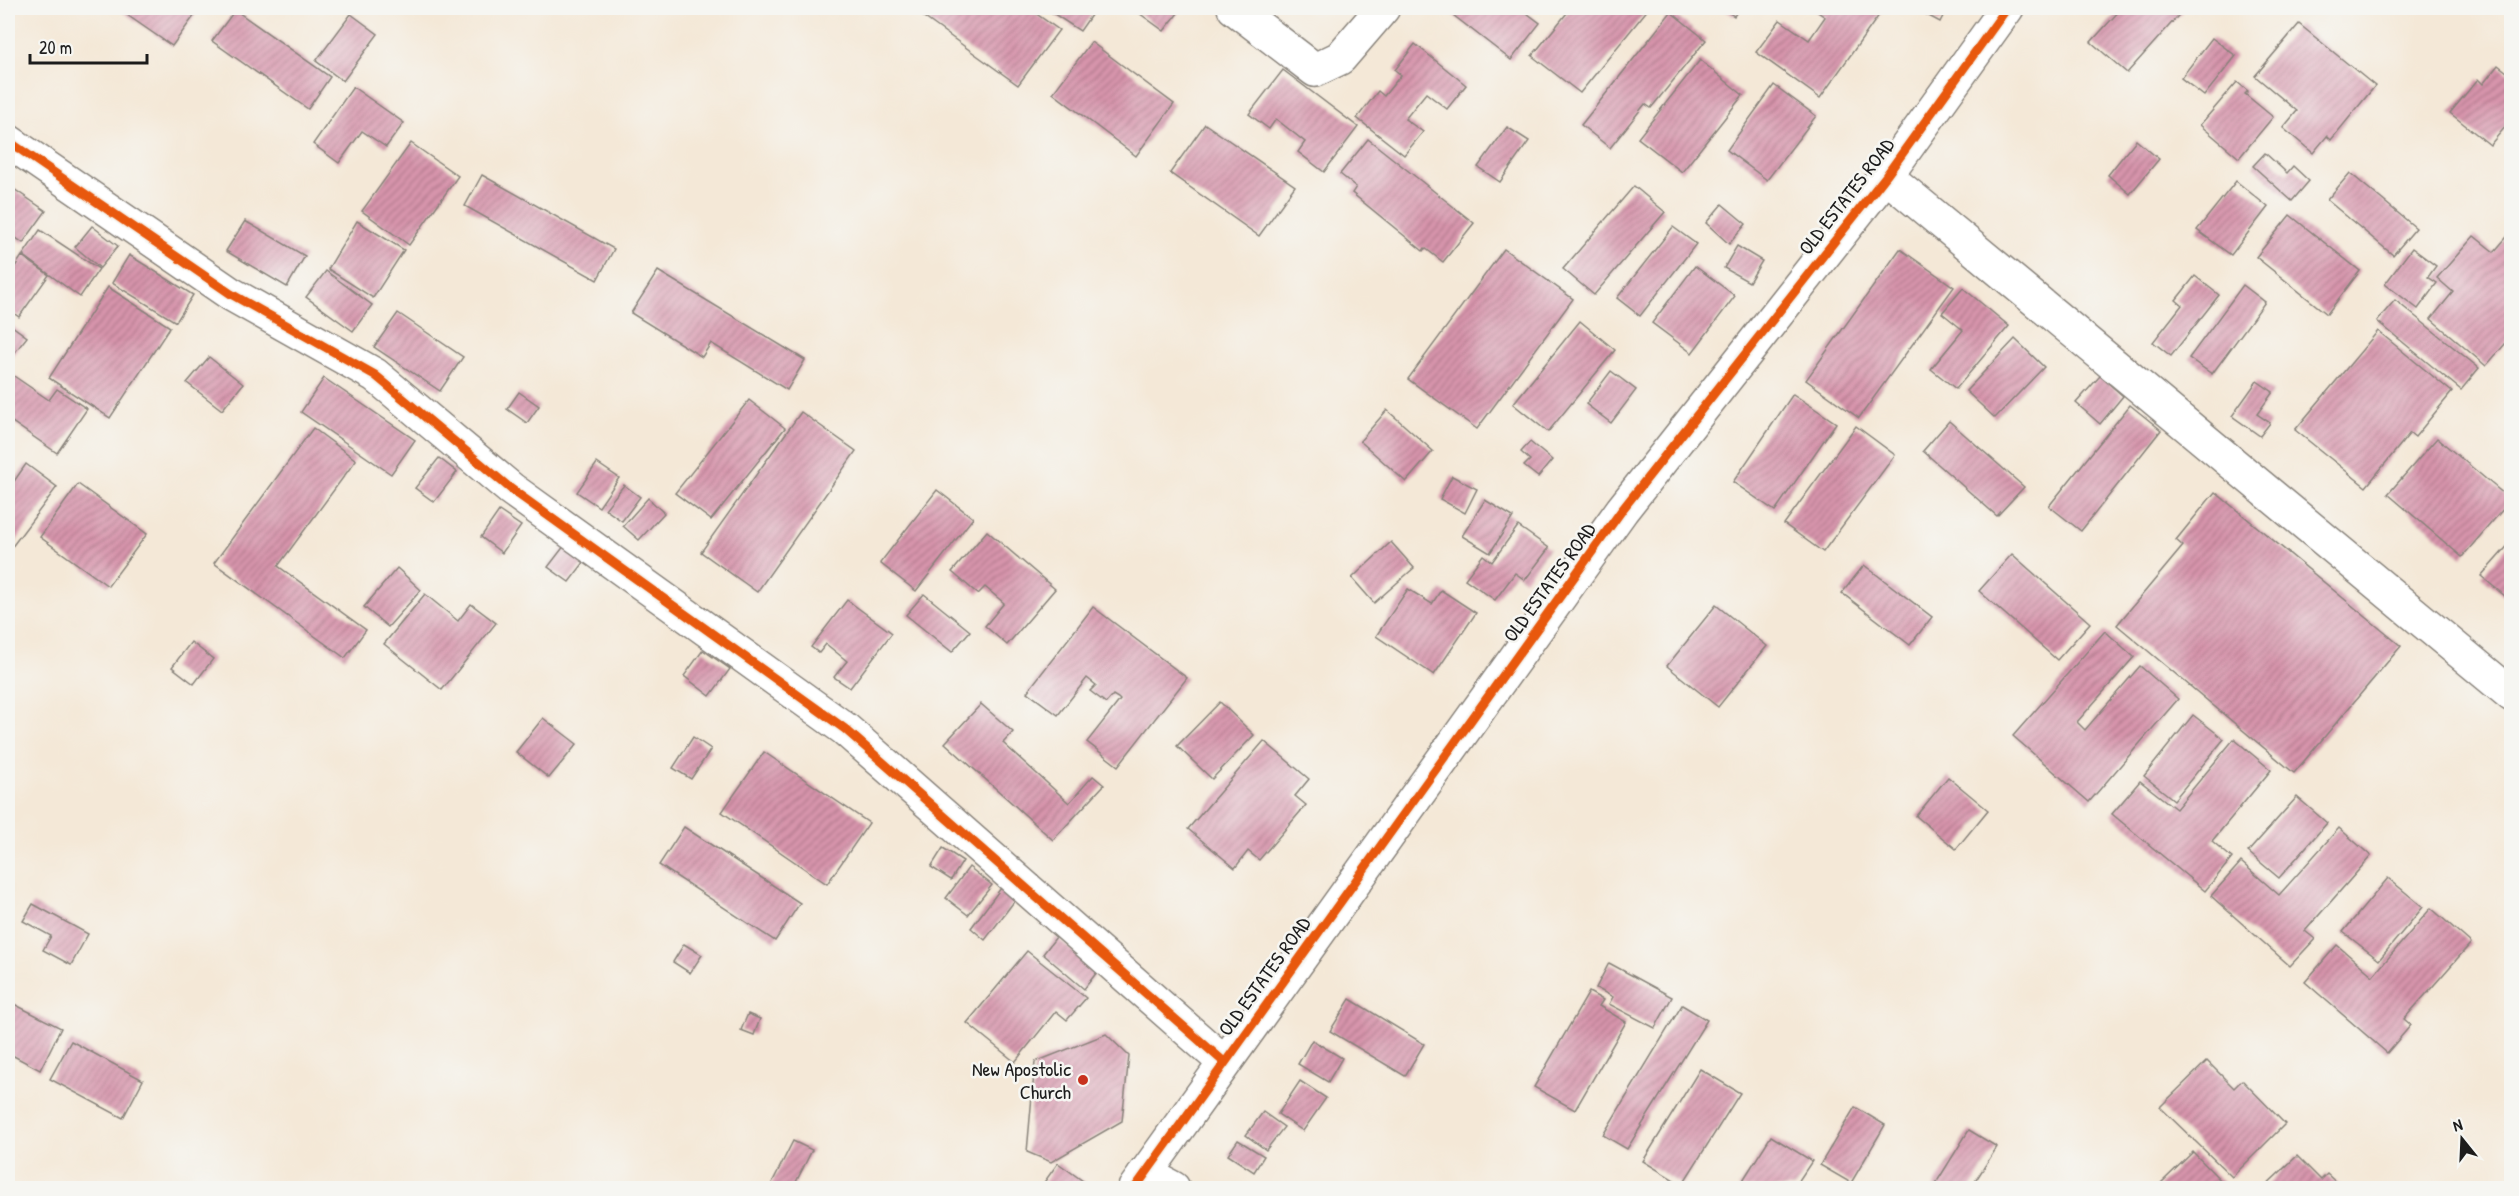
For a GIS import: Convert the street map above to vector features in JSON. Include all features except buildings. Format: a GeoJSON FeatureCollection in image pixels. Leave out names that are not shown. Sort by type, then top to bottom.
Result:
{"type":"FeatureCollection","features":[{"type":"Feature","properties":{"kind":"street"},"geometry":{"type":"LineString","coordinates":[[1234,8],[1315,70],[1340,58],[1383,8]]}},
{"type":"Feature","properties":{"kind":"street","name":"OLD ESTATES ROAD"},"geometry":{"type":"LineString","coordinates":[[1151,1183],[1224,1062],[1622,510],[1886,176],[2007,8]]}},
{"type":"Feature","properties":{"kind":"street"},"geometry":{"type":"LineString","coordinates":[[8,141],[231,294],[375,375],[512,489],[828,716],[1224,1062]]}},
{"type":"Feature","properties":{"kind":"street"},"geometry":{"type":"LineString","coordinates":[[1886,176],[2511,695]]}},
{"type":"Feature","properties":{"kind":"cycle path"},"geometry":{"type":"LineString","coordinates":[[1135,1188],[1622,510],[1886,176],[2007,8]]}},
{"type":"Feature","properties":{"kind":"cycle path"},"geometry":{"type":"LineString","coordinates":[[8,141],[231,294],[375,375],[511,489],[845,729],[1224,1062]]}},
{"type":"Feature","properties":{"kind":"place","name":"New Apostolic Church"},"geometry":{"type":"Point","coordinates":[1083,1080]}}]}
